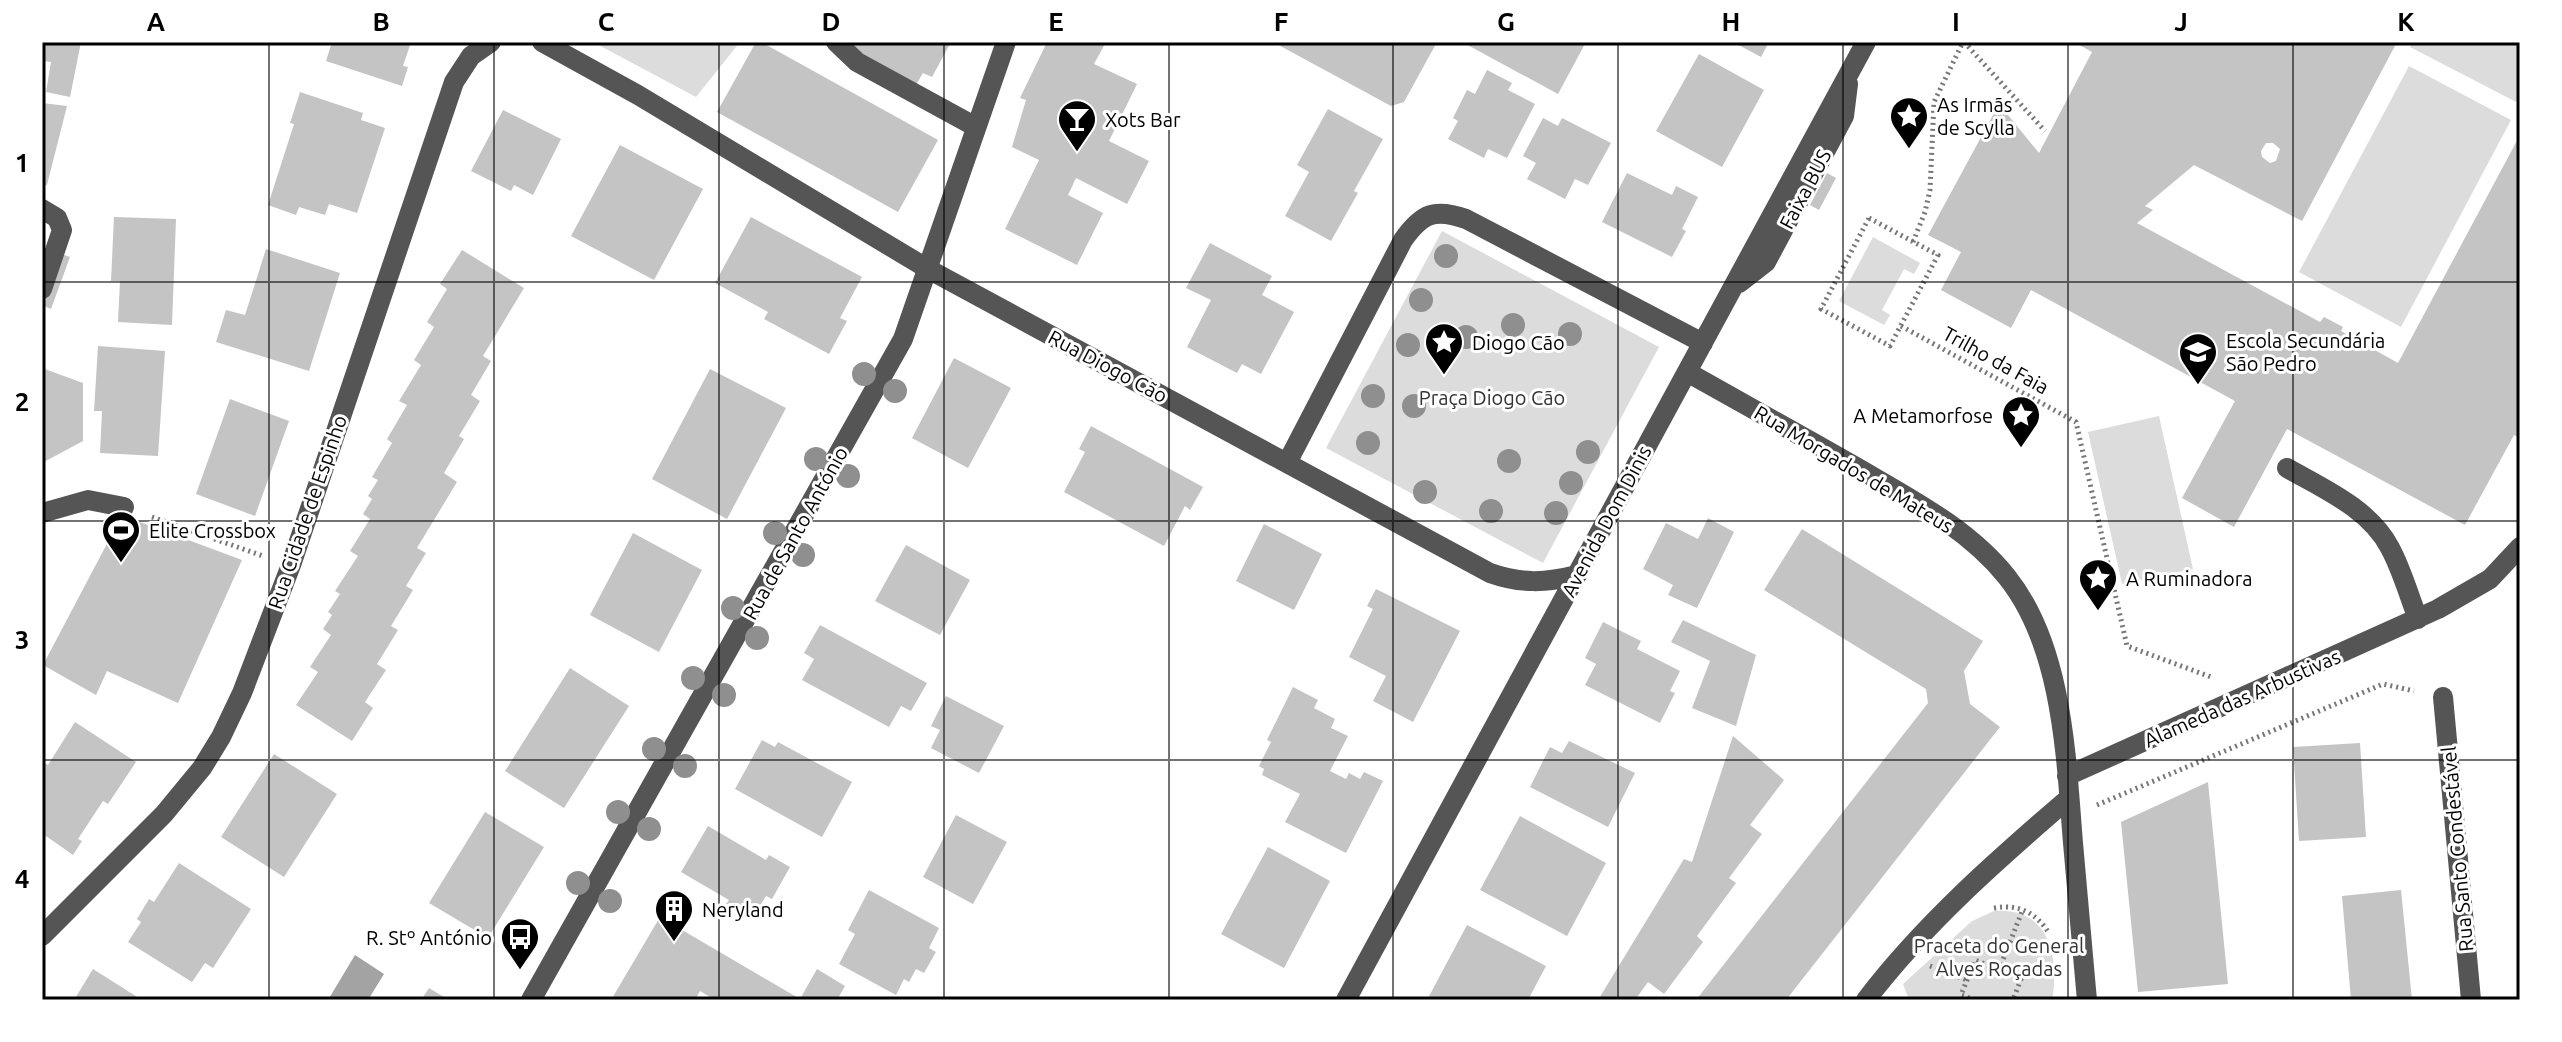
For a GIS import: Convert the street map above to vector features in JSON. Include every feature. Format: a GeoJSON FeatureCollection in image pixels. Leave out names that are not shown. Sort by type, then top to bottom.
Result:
{"type":"FeatureCollection","features":[{"type":"Feature","properties":{"kind":"street","name":"Rua Cidade de Espinho"},"geometry":{"type":"LineString","coordinates":[[42,936],[164,814],[202,768],[221,737],[242,693],[291,565],[454,82],[471,56],[491,42]]}},
{"type":"Feature","properties":{"kind":"street"},"geometry":{"type":"LineString","coordinates":[[542,42],[638,95],[928,269]]}},
{"type":"Feature","properties":{"kind":"street"},"geometry":{"type":"LineString","coordinates":[[836,42],[857,62],[976,127]]}},
{"type":"Feature","properties":{"kind":"street","name":"Rua de Santo António"},"geometry":{"type":"LineString","coordinates":[[531,1000],[900,346],[1006,42]]}},
{"type":"Feature","properties":{"kind":"street","name":"Avenida Dom Dinis"},"geometry":{"type":"LineString","coordinates":[[1346,1000],[1866,42]]}},
{"type":"Feature","properties":{"kind":"street"},"geometry":{"type":"LineString","coordinates":[[42,209],[57,218],[62,230],[42,289]]}},
{"type":"Feature","properties":{"kind":"street"},"geometry":{"type":"LineString","coordinates":[[1577,575],[1525,583],[1490,573],[1287,463],[1403,240],[1419,220],[1428,215],[1439,212],[1466,219],[1703,343]]}},
{"type":"Feature","properties":{"kind":"street","name":"Rua Diogo Cão"},"geometry":{"type":"LineString","coordinates":[[928,269],[1287,463]]}},
{"type":"Feature","properties":{"kind":"street","name":"Rua Morgados de Mateus"},"geometry":{"type":"LineString","coordinates":[[1687,372],[1912,500],[1990,557],[2009,578],[2045,648],[2056,696],[2067,776],[2087,1000]]}},
{"type":"Feature","properties":{"kind":"street"},"geometry":{"type":"LineString","coordinates":[[2287,468],[2346,503],[2380,533],[2394,556],[2418,619]]}},
{"type":"Feature","properties":{"kind":"street"},"geometry":{"type":"LineString","coordinates":[[42,513],[88,500],[124,507]]}},
{"type":"Feature","properties":{"kind":"street","name":"Alameda das Arbustivas"},"geometry":{"type":"LineString","coordinates":[[2067,776],[2418,619],[2490,579],[2520,547]]}},
{"type":"Feature","properties":{"kind":"street","name":"Rua Santo Condestável"},"geometry":{"type":"LineString","coordinates":[[2443,697],[2471,1000]]}},
{"type":"Feature","properties":{"kind":"street"},"geometry":{"type":"LineString","coordinates":[[1866,1000],[1936,921],[1997,861],[2070,807]]}},
{"type":"Feature","properties":{"kind":"path"},"geometry":{"type":"LineString","coordinates":[[1913,242],[1930,190],[1934,102],[1963,42],[2045,131]]}},
{"type":"Feature","properties":{"kind":"path"},"geometry":{"type":"LineString","coordinates":[[1869,218],[1913,242],[1938,255],[1890,346],[1821,309],[1869,218]]}},
{"type":"Feature","properties":{"kind":"path","name":"Trilho da Faia"},"geometry":{"type":"LineString","coordinates":[[1901,326],[2076,422],[2127,646],[2254,692]]}},
{"type":"Feature","properties":{"kind":"path"},"geometry":{"type":"LineString","coordinates":[[124,507],[246,550]]}},
{"type":"Feature","properties":{"kind":"path"},"geometry":{"type":"LineString","coordinates":[[2070,807],[2383,684],[2443,697]]}},
{"type":"Feature","properties":{"kind":"path"},"geometry":{"type":"LineString","coordinates":[[1999,970],[2023,909]]}},
{"type":"Feature","properties":{"kind":"path"},"geometry":{"type":"LineString","coordinates":[[1975,1000],[1961,995],[1975,960],[2021,979],[2014,1000]]}},
{"type":"Feature","properties":{"kind":"path"},"geometry":{"type":"LineString","coordinates":[[1922,963],[1967,980]]}},
{"type":"Feature","properties":{"kind":"green space"},"geometry":{"type":"Polygon","coordinates":[[[593,42],[740,42],[696,97],[593,42]]]}},
{"type":"Feature","properties":{"kind":"green space"},"geometry":{"type":"Polygon","coordinates":[[[2413,42],[2520,42],[2520,104],[2410,47],[2413,42]]]}},
{"type":"Feature","properties":{"kind":"green space"},"geometry":{"type":"Polygon","coordinates":[[[2409,66],[2511,120],[2401,327],[2299,272],[2409,66]]]}},
{"type":"Feature","properties":{"kind":"green space","name":"Praça Diogo Cão"},"geometry":{"type":"Polygon","coordinates":[[[1442,231],[1659,347],[1543,563],[1326,448],[1442,231]]]}},
{"type":"Feature","properties":{"kind":"green space"},"geometry":{"type":"Polygon","coordinates":[[[1873,237],[1920,263],[1914,274],[1904,269],[1882,310],[1890,315],[1884,325],[1839,301],[1873,237]]]}},
{"type":"Feature","properties":{"kind":"green space"},"geometry":{"type":"Polygon","coordinates":[[[2159,416],[2193,569],[2122,584],[2088,432],[2159,416]]]}},
{"type":"Feature","properties":{"kind":"green space","name":"Praceta do General Alves Roçadas"},"geometry":{"type":"Polygon","coordinates":[[[1994,911],[2013,912],[2027,917],[2039,926],[2047,938],[2054,967],[2052,1000],[1909,1000],[1903,984],[1972,921],[1994,911]]]}},
{"type":"Feature","properties":{"kind":"shaded area"},"geometry":{"type":"Polygon","coordinates":[[[355,955],[384,974],[368,1000],[328,1000],[355,955]]]}},
{"type":"Feature","properties":{"kind":"building"},"geometry":{"type":"Polygon","coordinates":[[[42,42],[81,42],[70,97],[46,92],[51,62],[42,61],[42,42]]]}},
{"type":"Feature","properties":{"kind":"building"},"geometry":{"type":"Polygon","coordinates":[[[332,42],[411,42],[403,66],[408,67],[402,86],[326,61],[332,42]]]}},
{"type":"Feature","properties":{"kind":"building"},"geometry":{"type":"Polygon","coordinates":[[[756,42],[938,140],[898,212],[717,112],[756,42]]]}},
{"type":"Feature","properties":{"kind":"building"},"geometry":{"type":"Polygon","coordinates":[[[847,42],[951,42],[932,77],[923,73],[916,85],[845,46],[847,42]]]}},
{"type":"Feature","properties":{"kind":"building"},"geometry":{"type":"Polygon","coordinates":[[[1047,42],[1106,42],[1094,64],[1137,84],[1109,141],[1149,161],[1127,204],[1076,178],[1068,195],[1103,213],[1077,265],[1005,229],[1039,160],[1012,147],[1026,100],[1020,98],[1047,42]]]}},
{"type":"Feature","properties":{"kind":"building"},"geometry":{"type":"Polygon","coordinates":[[[1273,42],[1437,42],[1404,102],[1391,106],[1273,42]]]}},
{"type":"Feature","properties":{"kind":"building"},"geometry":{"type":"Polygon","coordinates":[[[1462,42],[1586,42],[1558,94],[1462,42]]]}},
{"type":"Feature","properties":{"kind":"building"},"geometry":{"type":"Polygon","coordinates":[[[1733,42],[1769,42],[1761,57],[1733,42]]]}},
{"type":"Feature","properties":{"kind":"building"},"geometry":{"type":"Polygon","coordinates":[[[2074,42],[2397,42],[2302,221],[2194,165],[2145,206],[2153,210],[2137,223],[2320,322],[2324,317],[2343,327],[2341,331],[2398,363],[2520,135],[2520,438],[2514,435],[2465,525],[2287,429],[2234,527],[2182,498],[2235,401],[2031,290],[2011,328],[1941,290],[1961,252],[1928,235],[1999,104],[2039,153],[2092,52],[2074,42]],[[2266,143],[2261,151],[2262,157],[2270,163],[2276,161],[2280,149],[2273,143],[2266,143]]]}},
{"type":"Feature","properties":{"kind":"building"},"geometry":{"type":"Polygon","coordinates":[[[1699,54],[1764,90],[1722,167],[1656,131],[1699,54]]]}},
{"type":"Feature","properties":{"kind":"building"},"geometry":{"type":"Polygon","coordinates":[[[1487,70],[1512,83],[1508,90],[1535,104],[1507,158],[1488,149],[1484,158],[1448,139],[1458,121],[1453,118],[1467,90],[1475,94],[1487,70]]]}},
{"type":"Feature","properties":{"kind":"building"},"geometry":{"type":"Polygon","coordinates":[[[300,92],[363,113],[361,120],[385,128],[357,213],[329,204],[325,215],[299,207],[296,215],[268,205],[294,124],[290,123],[300,92]]]}},
{"type":"Feature","properties":{"kind":"building"},"geometry":{"type":"Polygon","coordinates":[[[42,103],[67,106],[47,185],[42,184],[42,103]]]}},
{"type":"Feature","properties":{"kind":"building"},"geometry":{"type":"Polygon","coordinates":[[[1328,109],[1383,139],[1331,241],[1285,216],[1309,172],[1297,165],[1328,109]]]}},
{"type":"Feature","properties":{"kind":"building"},"geometry":{"type":"Polygon","coordinates":[[[503,110],[561,139],[533,195],[514,185],[511,191],[471,171],[503,110]]]}},
{"type":"Feature","properties":{"kind":"building"},"geometry":{"type":"Polygon","coordinates":[[[1543,118],[1558,126],[1562,118],[1611,143],[1588,185],[1575,179],[1565,199],[1527,179],[1536,163],[1523,156],[1543,118]]]}},
{"type":"Feature","properties":{"kind":"building"},"geometry":{"type":"Polygon","coordinates":[[[620,145],[703,189],[654,280],[571,236],[620,145]]]}},
{"type":"Feature","properties":{"kind":"building"},"geometry":{"type":"Polygon","coordinates":[[[1627,173],[1672,195],[1676,186],[1698,197],[1682,229],[1686,231],[1672,257],[1602,222],[1627,173]]]}},
{"type":"Feature","properties":{"kind":"building"},"geometry":{"type":"Polygon","coordinates":[[[1827,173],[1836,178],[1819,210],[1810,205],[1827,173]]]}},
{"type":"Feature","properties":{"kind":"building"},"geometry":{"type":"Polygon","coordinates":[[[114,217],[176,219],[172,325],[118,322],[120,281],[111,281],[114,217]]]}},
{"type":"Feature","properties":{"kind":"building"},"geometry":{"type":"Polygon","coordinates":[[[751,217],[862,277],[840,318],[847,321],[829,354],[764,319],[768,312],[715,283],[751,217]]]}},
{"type":"Feature","properties":{"kind":"building"},"geometry":{"type":"Polygon","coordinates":[[[1210,243],[1272,276],[1262,295],[1294,312],[1261,374],[1242,364],[1237,373],[1187,347],[1211,300],[1186,288],[1210,243]]]}},
{"type":"Feature","properties":{"kind":"building"},"geometry":{"type":"Polygon","coordinates":[[[42,247],[70,257],[51,309],[42,305],[42,247]]]}},
{"type":"Feature","properties":{"kind":"building"},"geometry":{"type":"Polygon","coordinates":[[[266,249],[340,273],[309,371],[216,342],[226,310],[245,315],[266,249]]]}},
{"type":"Feature","properties":{"kind":"building"},"geometry":{"type":"Polygon","coordinates":[[[462,250],[524,288],[483,356],[491,361],[471,395],[480,401],[459,436],[464,439],[444,473],[457,482],[417,548],[426,553],[406,586],[413,590],[391,626],[398,630],[377,664],[386,670],[365,702],[373,708],[352,741],[296,705],[318,672],[310,667],[331,635],[323,629],[332,615],[328,612],[340,594],[335,591],[358,556],[350,551],[370,519],[363,514],[372,499],[368,496],[378,480],[372,477],[392,443],[387,439],[407,405],[399,401],[421,365],[414,360],[434,327],[427,322],[447,289],[440,284],[462,250]]]}},
{"type":"Feature","properties":{"kind":"building"},"geometry":{"type":"Polygon","coordinates":[[[98,346],[165,351],[158,456],[100,453],[102,411],[94,411],[98,346]]]}},
{"type":"Feature","properties":{"kind":"building"},"geometry":{"type":"Polygon","coordinates":[[[954,358],[1011,388],[968,468],[912,438],[954,358]]]}},
{"type":"Feature","properties":{"kind":"building"},"geometry":{"type":"Polygon","coordinates":[[[42,368],[83,383],[83,441],[42,463],[42,368]]]}},
{"type":"Feature","properties":{"kind":"building"},"geometry":{"type":"Polygon","coordinates":[[[710,369],[786,408],[727,519],[652,479],[710,369]]]}},
{"type":"Feature","properties":{"kind":"building"},"geometry":{"type":"Polygon","coordinates":[[[230,399],[289,421],[255,516],[196,494],[230,399]]]}},
{"type":"Feature","properties":{"kind":"building"},"geometry":{"type":"Polygon","coordinates":[[[1091,426],[1203,487],[1190,510],[1185,506],[1164,546],[1064,492],[1085,452],[1079,449],[1091,426]]]}},
{"type":"Feature","properties":{"kind":"building"},"geometry":{"type":"Polygon","coordinates":[[[1708,518],[1734,532],[1697,608],[1668,595],[1673,585],[1643,569],[1666,523],[1698,539],[1708,518]]]}},
{"type":"Feature","properties":{"kind":"building"},"geometry":{"type":"Polygon","coordinates":[[[120,519],[132,519],[242,560],[178,703],[107,671],[96,695],[43,665],[120,519]]]}},
{"type":"Feature","properties":{"kind":"building"},"geometry":{"type":"Polygon","coordinates":[[[1264,524],[1322,554],[1294,610],[1236,581],[1264,524]]]}},
{"type":"Feature","properties":{"kind":"building"},"geometry":{"type":"Polygon","coordinates":[[[1802,529],[1983,641],[1964,671],[1970,704],[2000,727],[1786,1000],[1696,1000],[1928,703],[1926,689],[1764,590],[1802,529]]]}},
{"type":"Feature","properties":{"kind":"building"},"geometry":{"type":"Polygon","coordinates":[[[633,533],[702,570],[659,652],[590,615],[633,533]]]}},
{"type":"Feature","properties":{"kind":"building"},"geometry":{"type":"Polygon","coordinates":[[[906,545],[970,580],[940,635],[875,601],[906,545]]]}},
{"type":"Feature","properties":{"kind":"building"},"geometry":{"type":"Polygon","coordinates":[[[1376,589],[1460,631],[1413,722],[1373,701],[1386,676],[1349,657],[1373,609],[1367,606],[1376,589]]]}},
{"type":"Feature","properties":{"kind":"building"},"geometry":{"type":"Polygon","coordinates":[[[1683,620],[1756,655],[1736,726],[1692,708],[1710,661],[1671,642],[1683,620]]]}},
{"type":"Feature","properties":{"kind":"building"},"geometry":{"type":"Polygon","coordinates":[[[1603,622],[1641,641],[1637,649],[1680,671],[1670,691],[1675,693],[1660,723],[1585,685],[1596,664],[1585,658],[1603,622]]]}},
{"type":"Feature","properties":{"kind":"building"},"geometry":{"type":"Polygon","coordinates":[[[820,625],[927,683],[911,711],[901,706],[889,727],[802,680],[814,659],[804,653],[820,625]]]}},
{"type":"Feature","properties":{"kind":"building"},"geometry":{"type":"Polygon","coordinates":[[[570,668],[629,706],[564,808],[505,771],[570,668]]]}},
{"type":"Feature","properties":{"kind":"building"},"geometry":{"type":"Polygon","coordinates":[[[1293,687],[1318,700],[1314,708],[1335,719],[1331,728],[1348,736],[1330,771],[1346,779],[1349,773],[1360,779],[1364,772],[1383,781],[1346,853],[1285,822],[1300,794],[1262,775],[1264,769],[1259,766],[1271,742],[1267,740],[1293,687]]]}},
{"type":"Feature","properties":{"kind":"building"},"geometry":{"type":"Polygon","coordinates":[[[946,696],[1004,726],[979,773],[931,748],[940,730],[931,726],[946,696]]]}},
{"type":"Feature","properties":{"kind":"building"},"geometry":{"type":"Polygon","coordinates":[[[75,722],[136,762],[108,804],[103,801],[78,839],[82,841],[73,855],[46,836],[42,842],[42,761],[48,765],[75,722]]]}},
{"type":"Feature","properties":{"kind":"building"},"geometry":{"type":"Polygon","coordinates":[[[1733,736],[1784,780],[1750,825],[1762,834],[1729,878],[1736,883],[1697,936],[1703,942],[1664,994],[1648,982],[1635,1000],[1598,1000],[1684,859],[1692,862],[1733,736]]]}},
{"type":"Feature","properties":{"kind":"building"},"geometry":{"type":"Polygon","coordinates":[[[762,740],[775,747],[778,742],[852,782],[822,837],[735,789],[762,740]]]}},
{"type":"Feature","properties":{"kind":"building"},"geometry":{"type":"Polygon","coordinates":[[[1569,741],[1635,773],[1608,827],[1530,787],[1550,747],[1562,753],[1569,741]]]}},
{"type":"Feature","properties":{"kind":"building"},"geometry":{"type":"Polygon","coordinates":[[[2360,743],[2366,837],[2299,841],[2293,747],[2360,743]]]}},
{"type":"Feature","properties":{"kind":"building"},"geometry":{"type":"Polygon","coordinates":[[[274,754],[337,794],[284,877],[221,837],[274,754]]]}},
{"type":"Feature","properties":{"kind":"building"},"geometry":{"type":"Polygon","coordinates":[[[2208,782],[2228,984],[2138,992],[2121,822],[2208,782]]]}},
{"type":"Feature","properties":{"kind":"building"},"geometry":{"type":"Polygon","coordinates":[[[485,812],[544,847],[488,938],[429,903],[485,812]]]}},
{"type":"Feature","properties":{"kind":"building"},"geometry":{"type":"Polygon","coordinates":[[[956,815],[1007,842],[973,904],[923,877],[956,815]]]}},
{"type":"Feature","properties":{"kind":"building"},"geometry":{"type":"Polygon","coordinates":[[[1520,816],[1606,863],[1567,936],[1480,890],[1520,816]]]}},
{"type":"Feature","properties":{"kind":"building"},"geometry":{"type":"Polygon","coordinates":[[[708,826],[766,860],[769,855],[790,867],[772,899],[766,896],[752,919],[726,904],[729,900],[681,872],[708,826]]]}},
{"type":"Feature","properties":{"kind":"building"},"geometry":{"type":"Polygon","coordinates":[[[1268,847],[1330,881],[1284,968],[1221,934],[1268,847]]]}},
{"type":"Feature","properties":{"kind":"building"},"geometry":{"type":"Polygon","coordinates":[[[179,863],[251,909],[213,968],[205,963],[192,982],[128,942],[141,922],[137,919],[149,899],[154,902],[179,863]]]}},
{"type":"Feature","properties":{"kind":"building"},"geometry":{"type":"Polygon","coordinates":[[[869,890],[939,928],[929,948],[936,952],[924,973],[916,969],[909,982],[904,979],[896,995],[839,964],[855,934],[848,930],[869,890]]]}},
{"type":"Feature","properties":{"kind":"building"},"geometry":{"type":"Polygon","coordinates":[[[2401,890],[2412,1000],[2351,1000],[2342,896],[2401,890]]]}},
{"type":"Feature","properties":{"kind":"building","name":"Neryland"},"geometry":{"type":"Polygon","coordinates":[[[660,917],[800,999],[817,969],[845,986],[837,1000],[715,1000],[700,991],[695,1000],[611,1000],[660,917]]]}},
{"type":"Feature","properties":{"kind":"building"},"geometry":{"type":"Polygon","coordinates":[[[1467,925],[1546,966],[1528,1000],[1427,1000],[1467,925]]]}},
{"type":"Feature","properties":{"kind":"building"},"geometry":{"type":"Polygon","coordinates":[[[93,969],[142,1000],[74,1000],[93,969]]]}},
{"type":"Feature","properties":{"kind":"building"},"geometry":{"type":"Polygon","coordinates":[[[429,988],[449,1000],[421,1000],[429,988]]]}},
{"type":"Feature","properties":{"kind":"place","name":"As Irmãs de Scylla"},"geometry":{"type":"Point","coordinates":[1909,150]}},
{"type":"Feature","properties":{"kind":"place","name":"Xots Bar"},"geometry":{"type":"Point","coordinates":[1077,153]}},
{"type":"Feature","properties":{"kind":"place","name":"Diogo Cão"},"geometry":{"type":"Point","coordinates":[1444,376]}},
{"type":"Feature","properties":{"kind":"place","name":"Escola Secundária São Pedro"},"geometry":{"type":"Point","coordinates":[2198,386]}},
{"type":"Feature","properties":{"kind":"place","name":"A Metamorfose"},"geometry":{"type":"Point","coordinates":[2021,449]}},
{"type":"Feature","properties":{"kind":"place","name":"Elite Crossbox"},"geometry":{"type":"Point","coordinates":[121,564]}},
{"type":"Feature","properties":{"kind":"place","name":"A Ruminadora"},"geometry":{"type":"Point","coordinates":[2098,612]}},
{"type":"Feature","properties":{"kind":"place","name":"Neryland"},"geometry":{"type":"Point","coordinates":[674,943]}},
{"type":"Feature","properties":{"kind":"place","name":"R. Stº António"},"geometry":{"type":"Point","coordinates":[520,971]}}]}
